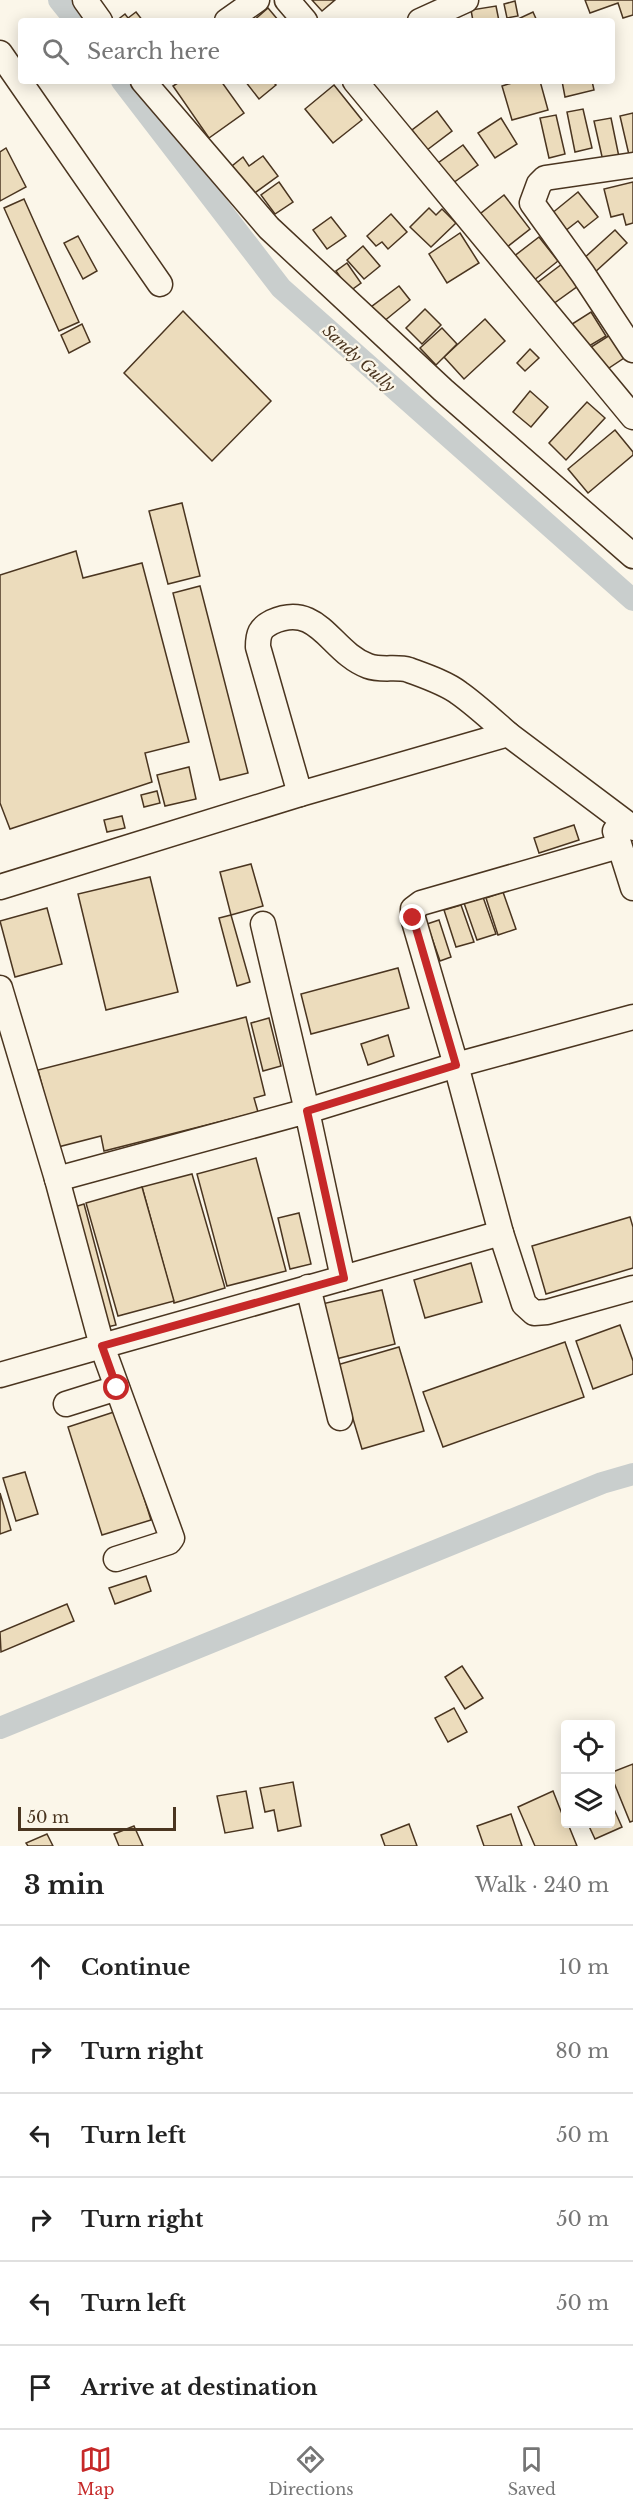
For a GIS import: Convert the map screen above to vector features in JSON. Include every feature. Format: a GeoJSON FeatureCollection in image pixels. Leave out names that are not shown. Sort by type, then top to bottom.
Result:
{"type":"FeatureCollection","features":[{"type":"Feature","properties":{"kind":"street"},"geometry":{"type":"LineString","coordinates":[[86,0],[98,18]]}},
{"type":"Feature","properties":{"kind":"street"},"geometry":{"type":"LineString","coordinates":[[231,18],[257,0]]}},
{"type":"Feature","properties":{"kind":"street"},"geometry":{"type":"LineString","coordinates":[[287,0],[302,18]]}},
{"type":"Feature","properties":{"kind":"street"},"geometry":{"type":"LineString","coordinates":[[427,18],[466,0]]}},
{"type":"Feature","properties":{"kind":"street"},"geometry":{"type":"LineString","coordinates":[[0,54],[18,80]]}},
{"type":"Feature","properties":{"kind":"street"},"geometry":{"type":"LineString","coordinates":[[21,84],[160,284]]}},
{"type":"Feature","properties":{"kind":"street"},"geometry":{"type":"LineString","coordinates":[[146,84],[268,228],[443,390],[633,556]]}},
{"type":"Feature","properties":{"kind":"street"},"geometry":{"type":"LineString","coordinates":[[357,84],[633,417]]}},
{"type":"Feature","properties":{"kind":"street"},"geometry":{"type":"LineString","coordinates":[[633,165],[545,178],[532,203],[583,274],[633,350]]}},
{"type":"Feature","properties":{"kind":"street"},"geometry":{"type":"LineString","coordinates":[[300,794],[258,647],[258,635],[263,626],[279,619],[298,616],[311,621],[340,648],[369,667],[407,669],[458,691],[551,768],[609,808],[626,837],[633,888]]}},
{"type":"Feature","properties":{"kind":"street"},"geometry":{"type":"LineString","coordinates":[[0,887],[300,794],[508,734]]}},
{"type":"Feature","properties":{"kind":"street"},"geometry":{"type":"LineString","coordinates":[[626,837],[421,903],[413,909],[413,918],[456,1065],[501,1233],[524,1304],[534,1313],[548,1312],[633,1288]]}},
{"type":"Feature","properties":{"kind":"street"},"geometry":{"type":"LineString","coordinates":[[263,924],[344,1278]]}},
{"type":"Feature","properties":{"kind":"street"},"geometry":{"type":"LineString","coordinates":[[0,988],[57,1179],[102,1346],[172,1538],[169,1542],[116,1558]]}},
{"type":"Feature","properties":{"kind":"street"},"geometry":{"type":"LineString","coordinates":[[57,1179],[307,1111],[456,1065],[633,1017]]}},
{"type":"Feature","properties":{"kind":"street"},"geometry":{"type":"LineString","coordinates":[[0,1375],[501,1233]]}},
{"type":"Feature","properties":{"kind":"street"},"geometry":{"type":"LineString","coordinates":[[308,1287],[340,1418]]}},
{"type":"Feature","properties":{"kind":"street"},"geometry":{"type":"LineString","coordinates":[[66,1404],[117,1388]]}},
{"type":"Feature","properties":{"kind":"building"},"geometry":{"type":"Polygon","coordinates":[[[312,0],[335,0],[322,11],[312,0]]]}},
{"type":"Feature","properties":{"kind":"building"},"geometry":{"type":"Polygon","coordinates":[[[585,0],[633,0],[633,15],[623,18],[618,3],[590,13],[585,0]]]}},
{"type":"Feature","properties":{"kind":"building"},"geometry":{"type":"Polygon","coordinates":[[[515,1],[518,16],[507,18],[504,4],[515,1]]]}},
{"type":"Feature","properties":{"kind":"building"},"geometry":{"type":"Polygon","coordinates":[[[496,6],[498,18],[472,18],[471,10],[496,6]]]}},
{"type":"Feature","properties":{"kind":"building"},"geometry":{"type":"Polygon","coordinates":[[[268,8],[276,18],[256,18],[268,8]]]}},
{"type":"Feature","properties":{"kind":"building"},"geometry":{"type":"Polygon","coordinates":[[[136,12],[141,18],[128,18],[136,12]]]}},
{"type":"Feature","properties":{"kind":"building"},"geometry":{"type":"Polygon","coordinates":[[[533,12],[536,18],[520,18],[533,12]]]}},
{"type":"Feature","properties":{"kind":"building"},"geometry":{"type":"Polygon","coordinates":[[[176,84],[223,84],[244,113],[209,138],[173,86],[176,84]]]}},
{"type":"Feature","properties":{"kind":"building"},"geometry":{"type":"Polygon","coordinates":[[[247,84],[276,85],[259,99],[247,84]]]}},
{"type":"Feature","properties":{"kind":"building"},"geometry":{"type":"Polygon","coordinates":[[[541,84],[548,110],[512,120],[502,86],[541,84]]]}},
{"type":"Feature","properties":{"kind":"building"},"geometry":{"type":"Polygon","coordinates":[[[563,84],[593,84],[594,90],[565,97],[563,84]]]}},
{"type":"Feature","properties":{"kind":"building"},"geometry":{"type":"Polygon","coordinates":[[[334,85],[362,120],[333,143],[305,109],[334,85]]]}},
{"type":"Feature","properties":{"kind":"building"},"geometry":{"type":"Polygon","coordinates":[[[583,109],[592,148],[575,152],[567,112],[583,109]]]}},
{"type":"Feature","properties":{"kind":"building"},"geometry":{"type":"Polygon","coordinates":[[[437,111],[452,131],[427,150],[412,130],[437,111]]]}},
{"type":"Feature","properties":{"kind":"building"},"geometry":{"type":"Polygon","coordinates":[[[633,113],[633,155],[629,155],[620,116],[633,113]]]}},
{"type":"Feature","properties":{"kind":"building"},"geometry":{"type":"Polygon","coordinates":[[[556,115],[565,154],[549,158],[540,118],[556,115]]]}},
{"type":"Feature","properties":{"kind":"building"},"geometry":{"type":"Polygon","coordinates":[[[501,118],[517,144],[495,158],[478,133],[501,118]]]}},
{"type":"Feature","properties":{"kind":"building"},"geometry":{"type":"Polygon","coordinates":[[[611,118],[619,157],[603,161],[594,121],[611,118]]]}},
{"type":"Feature","properties":{"kind":"building"},"geometry":{"type":"Polygon","coordinates":[[[463,145],[478,165],[453,183],[438,163],[463,145]]]}},
{"type":"Feature","properties":{"kind":"building"},"geometry":{"type":"Polygon","coordinates":[[[6,148],[26,187],[0,201],[0,152],[6,148]]]}},
{"type":"Feature","properties":{"kind":"building"},"geometry":{"type":"Polygon","coordinates":[[[263,156],[278,176],[252,195],[232,166],[243,157],[249,166],[263,156]]]}},
{"type":"Feature","properties":{"kind":"building"},"geometry":{"type":"Polygon","coordinates":[[[279,182],[293,202],[275,214],[261,195],[279,182]]]}},
{"type":"Feature","properties":{"kind":"building"},"geometry":{"type":"Polygon","coordinates":[[[633,182],[633,223],[626,225],[623,214],[611,217],[604,189],[633,182]]]}},
{"type":"Feature","properties":{"kind":"building"},"geometry":{"type":"Polygon","coordinates":[[[578,192],[598,217],[584,228],[578,221],[565,231],[551,214],[578,192]]]}},
{"type":"Feature","properties":{"kind":"building"},"geometry":{"type":"Polygon","coordinates":[[[504,195],[530,229],[502,251],[476,217],[504,195]]]}},
{"type":"Feature","properties":{"kind":"building"},"geometry":{"type":"Polygon","coordinates":[[[24,199],[79,322],[59,331],[4,208],[24,199]]]}},
{"type":"Feature","properties":{"kind":"building"},"geometry":{"type":"Polygon","coordinates":[[[429,208],[436,215],[442,209],[456,223],[431,247],[410,227],[429,208]]]}},
{"type":"Feature","properties":{"kind":"building"},"geometry":{"type":"Polygon","coordinates":[[[391,214],[407,232],[388,249],[382,242],[376,246],[367,236],[391,214]]]}},
{"type":"Feature","properties":{"kind":"building"},"geometry":{"type":"Polygon","coordinates":[[[331,217],[346,236],[327,249],[313,230],[331,217]]]}},
{"type":"Feature","properties":{"kind":"building"},"geometry":{"type":"Polygon","coordinates":[[[615,230],[627,243],[594,273],[582,260],[615,230]]]}},
{"type":"Feature","properties":{"kind":"building"},"geometry":{"type":"Polygon","coordinates":[[[460,233],[479,263],[447,283],[429,254],[460,233]]]}},
{"type":"Feature","properties":{"kind":"building"},"geometry":{"type":"Polygon","coordinates":[[[78,236],[97,271],[83,279],[64,243],[78,236]]]}},
{"type":"Feature","properties":{"kind":"building"},"geometry":{"type":"Polygon","coordinates":[[[539,237],[558,261],[533,281],[513,257],[539,237]]]}},
{"type":"Feature","properties":{"kind":"building"},"geometry":{"type":"Polygon","coordinates":[[[363,246],[380,266],[364,279],[347,260],[363,246]]]}},
{"type":"Feature","properties":{"kind":"building"},"geometry":{"type":"Polygon","coordinates":[[[347,263],[361,283],[350,291],[336,271],[347,263]]]}},
{"type":"Feature","properties":{"kind":"building"},"geometry":{"type":"Polygon","coordinates":[[[562,264],[578,286],[553,304],[537,283],[562,264]]]}},
{"type":"Feature","properties":{"kind":"building"},"geometry":{"type":"Polygon","coordinates":[[[399,286],[410,300],[383,322],[371,307],[399,286]]]}},
{"type":"Feature","properties":{"kind":"building"},"geometry":{"type":"Polygon","coordinates":[[[425,309],[441,325],[422,344],[406,328],[425,309]]]}},
{"type":"Feature","properties":{"kind":"building"},"geometry":{"type":"Polygon","coordinates":[[[183,311],[271,401],[212,461],[124,373],[183,311]]]}},
{"type":"Feature","properties":{"kind":"building"},"geometry":{"type":"Polygon","coordinates":[[[591,312],[606,336],[584,349],[569,326],[591,312]]]}},
{"type":"Feature","properties":{"kind":"building"},"geometry":{"type":"Polygon","coordinates":[[[485,319],[505,341],[464,379],[444,357],[485,319]]]}},
{"type":"Feature","properties":{"kind":"building"},"geometry":{"type":"Polygon","coordinates":[[[82,324],[90,342],[69,353],[61,335],[82,324]]]}},
{"type":"Feature","properties":{"kind":"building"},"geometry":{"type":"Polygon","coordinates":[[[442,328],[457,344],[436,365],[420,348],[442,328]]]}},
{"type":"Feature","properties":{"kind":"building"},"geometry":{"type":"Polygon","coordinates":[[[610,335],[624,358],[603,372],[588,349],[610,335]]]}},
{"type":"Feature","properties":{"kind":"building"},"geometry":{"type":"Polygon","coordinates":[[[530,349],[539,358],[525,371],[517,363],[530,349]]]}},
{"type":"Feature","properties":{"kind":"building"},"geometry":{"type":"Polygon","coordinates":[[[530,391],[548,407],[531,427],[513,412],[530,391]]]}},
{"type":"Feature","properties":{"kind":"building"},"geometry":{"type":"Polygon","coordinates":[[[587,402],[605,418],[566,460],[549,443],[587,402]]]}},
{"type":"Feature","properties":{"kind":"building"},"geometry":{"type":"Polygon","coordinates":[[[615,430],[633,455],[588,493],[568,469],[615,430]]]}},
{"type":"Feature","properties":{"kind":"building"},"geometry":{"type":"Polygon","coordinates":[[[182,503],[200,576],[168,584],[149,511],[182,503]]]}},
{"type":"Feature","properties":{"kind":"building"},"geometry":{"type":"Polygon","coordinates":[[[76,551],[83,578],[142,563],[189,742],[145,753],[152,782],[10,829],[0,803],[0,575],[76,551]]]}},
{"type":"Feature","properties":{"kind":"building"},"geometry":{"type":"Polygon","coordinates":[[[200,586],[248,773],[220,780],[173,593],[200,586]]]}},
{"type":"Feature","properties":{"kind":"building"},"geometry":{"type":"Polygon","coordinates":[[[189,767],[196,799],[165,806],[157,775],[189,767]]]}},
{"type":"Feature","properties":{"kind":"building"},"geometry":{"type":"Polygon","coordinates":[[[157,791],[160,803],[144,807],[141,795],[157,791]]]}},
{"type":"Feature","properties":{"kind":"building"},"geometry":{"type":"Polygon","coordinates":[[[122,816],[125,828],[107,832],[104,820],[122,816]]]}},
{"type":"Feature","properties":{"kind":"building"},"geometry":{"type":"Polygon","coordinates":[[[574,825],[579,840],[539,853],[534,838],[574,825]]]}},
{"type":"Feature","properties":{"kind":"building"},"geometry":{"type":"Polygon","coordinates":[[[251,864],[263,906],[231,915],[220,872],[251,864]]]}},
{"type":"Feature","properties":{"kind":"building"},"geometry":{"type":"Polygon","coordinates":[[[150,877],[178,992],[106,1010],[78,894],[150,877]]]}},
{"type":"Feature","properties":{"kind":"building"},"geometry":{"type":"Polygon","coordinates":[[[503,892],[516,929],[498,935],[486,898],[503,892]]]}},
{"type":"Feature","properties":{"kind":"building"},"geometry":{"type":"Polygon","coordinates":[[[483,897],[496,934],[477,940],[464,903],[483,897]]]}},
{"type":"Feature","properties":{"kind":"building"},"geometry":{"type":"Polygon","coordinates":[[[461,905],[474,942],[456,947],[444,910],[461,905]]]}},
{"type":"Feature","properties":{"kind":"building"},"geometry":{"type":"Polygon","coordinates":[[[47,908],[62,964],[15,977],[0,921],[47,908]]]}},
{"type":"Feature","properties":{"kind":"building"},"geometry":{"type":"Polygon","coordinates":[[[231,915],[250,982],[237,986],[219,918],[231,915]]]}},
{"type":"Feature","properties":{"kind":"building"},"geometry":{"type":"Polygon","coordinates":[[[439,920],[451,957],[440,961],[427,924],[439,920]]]}},
{"type":"Feature","properties":{"kind":"building"},"geometry":{"type":"Polygon","coordinates":[[[398,968],[409,1008],[311,1034],[301,994],[398,968]]]}},
{"type":"Feature","properties":{"kind":"building"},"geometry":{"type":"Polygon","coordinates":[[[246,1017],[265,1095],[254,1098],[258,1112],[104,1151],[101,1136],[58,1147],[38,1070],[246,1017]]]}},
{"type":"Feature","properties":{"kind":"building"},"geometry":{"type":"Polygon","coordinates":[[[269,1018],[281,1066],[263,1071],[251,1023],[269,1018]]]}},
{"type":"Feature","properties":{"kind":"building"},"geometry":{"type":"Polygon","coordinates":[[[388,1035],[394,1056],[368,1065],[361,1044],[388,1035]]]}},
{"type":"Feature","properties":{"kind":"building"},"geometry":{"type":"Polygon","coordinates":[[[256,1158],[286,1271],[227,1286],[197,1174],[256,1158]]]}},
{"type":"Feature","properties":{"kind":"building"},"geometry":{"type":"Polygon","coordinates":[[[192,1174],[225,1288],[174,1303],[142,1187],[192,1174]]]}},
{"type":"Feature","properties":{"kind":"building"},"geometry":{"type":"Polygon","coordinates":[[[142,1187],[174,1301],[118,1316],[86,1203],[142,1187]]]}},
{"type":"Feature","properties":{"kind":"building"},"geometry":{"type":"Polygon","coordinates":[[[84,1204],[116,1325],[103,1328],[71,1208],[84,1204]]]}},
{"type":"Feature","properties":{"kind":"building"},"geometry":{"type":"Polygon","coordinates":[[[299,1213],[311,1264],[290,1269],[278,1218],[299,1213]]]}},
{"type":"Feature","properties":{"kind":"building"},"geometry":{"type":"Polygon","coordinates":[[[630,1217],[633,1227],[633,1268],[546,1294],[532,1246],[630,1217]]]}},
{"type":"Feature","properties":{"kind":"building"},"geometry":{"type":"Polygon","coordinates":[[[471,1263],[482,1302],[425,1318],[414,1280],[471,1263]]]}},
{"type":"Feature","properties":{"kind":"building"},"geometry":{"type":"Polygon","coordinates":[[[382,1290],[395,1344],[336,1359],[322,1304],[382,1290]]]}},
{"type":"Feature","properties":{"kind":"building"},"geometry":{"type":"Polygon","coordinates":[[[620,1325],[633,1361],[633,1374],[593,1389],[576,1341],[620,1325]]]}},
{"type":"Feature","properties":{"kind":"building"},"geometry":{"type":"Polygon","coordinates":[[[565,1342],[584,1397],[443,1447],[423,1392],[565,1342]]]}},
{"type":"Feature","properties":{"kind":"building"},"geometry":{"type":"Polygon","coordinates":[[[399,1347],[424,1431],[362,1449],[337,1365],[399,1347]]]}},
{"type":"Feature","properties":{"kind":"building"},"geometry":{"type":"Polygon","coordinates":[[[117,1411],[151,1520],[102,1535],[68,1427],[117,1411]]]}},
{"type":"Feature","properties":{"kind":"building"},"geometry":{"type":"Polygon","coordinates":[[[25,1472],[38,1514],[16,1521],[3,1478],[25,1472]]]}},
{"type":"Feature","properties":{"kind":"building"},"geometry":{"type":"Polygon","coordinates":[[[0,1493],[11,1530],[0,1534],[0,1493]]]}},
{"type":"Feature","properties":{"kind":"building"},"geometry":{"type":"Polygon","coordinates":[[[146,1576],[151,1591],[115,1604],[109,1588],[146,1576]]]}},
{"type":"Feature","properties":{"kind":"building"},"geometry":{"type":"Polygon","coordinates":[[[67,1604],[74,1621],[1,1652],[0,1632],[67,1604]]]}},
{"type":"Feature","properties":{"kind":"building"},"geometry":{"type":"Polygon","coordinates":[[[462,1666],[483,1698],[465,1709],[445,1677],[462,1666]]]}},
{"type":"Feature","properties":{"kind":"building"},"geometry":{"type":"Polygon","coordinates":[[[454,1708],[467,1732],[448,1742],[435,1718],[454,1708]]]}},
{"type":"Feature","properties":{"kind":"building"},"geometry":{"type":"Polygon","coordinates":[[[633,1764],[633,1821],[630,1822],[615,1785],[615,1771],[633,1764]]]}},
{"type":"Feature","properties":{"kind":"building"},"geometry":{"type":"Polygon","coordinates":[[[293,1782],[301,1826],[278,1831],[274,1810],[265,1812],[260,1788],[293,1782]]]}},
{"type":"Feature","properties":{"kind":"building"},"geometry":{"type":"Polygon","coordinates":[[[246,1791],[253,1828],[225,1833],[217,1796],[246,1791]]]}},
{"type":"Feature","properties":{"kind":"building"},"geometry":{"type":"Polygon","coordinates":[[[553,1791],[561,1811],[561,1828],[570,1828],[577,1846],[535,1846],[518,1807],[553,1791]]]}},
{"type":"Feature","properties":{"kind":"building"},"geometry":{"type":"Polygon","coordinates":[[[615,1811],[622,1827],[595,1839],[590,1828],[615,1828],[615,1811]]]}},
{"type":"Feature","properties":{"kind":"building"},"geometry":{"type":"Polygon","coordinates":[[[511,1814],[522,1846],[484,1846],[477,1826],[511,1814]]]}},
{"type":"Feature","properties":{"kind":"building"},"geometry":{"type":"Polygon","coordinates":[[[409,1824],[417,1846],[385,1846],[381,1835],[409,1824]]]}},
{"type":"Feature","properties":{"kind":"building"},"geometry":{"type":"Polygon","coordinates":[[[134,1826],[143,1846],[119,1846],[114,1834],[134,1826]]]}},
{"type":"Feature","properties":{"kind":"building"},"geometry":{"type":"Polygon","coordinates":[[[47,1834],[53,1846],[28,1846],[26,1843],[47,1834]]]}},
{"type":"Feature","properties":{"kind":"waterway","name":"Sandy Gully"},"geometry":{"type":"LineString","coordinates":[[59,0],[74,18]]}},
{"type":"Feature","properties":{"kind":"waterway","name":"Sandy Gully"},"geometry":{"type":"LineString","coordinates":[[124,84],[281,288],[633,600]]}},
{"type":"Feature","properties":{"kind":"waterway"},"geometry":{"type":"LineString","coordinates":[[0,1728],[602,1483],[633,1474]]}},
{"type":"Feature","properties":{"kind":"route"},"geometry":{"type":"LineString","coordinates":[[117,1388],[102,1346],[344,1278],[307,1111],[456,1065],[413,918]]}}]}
